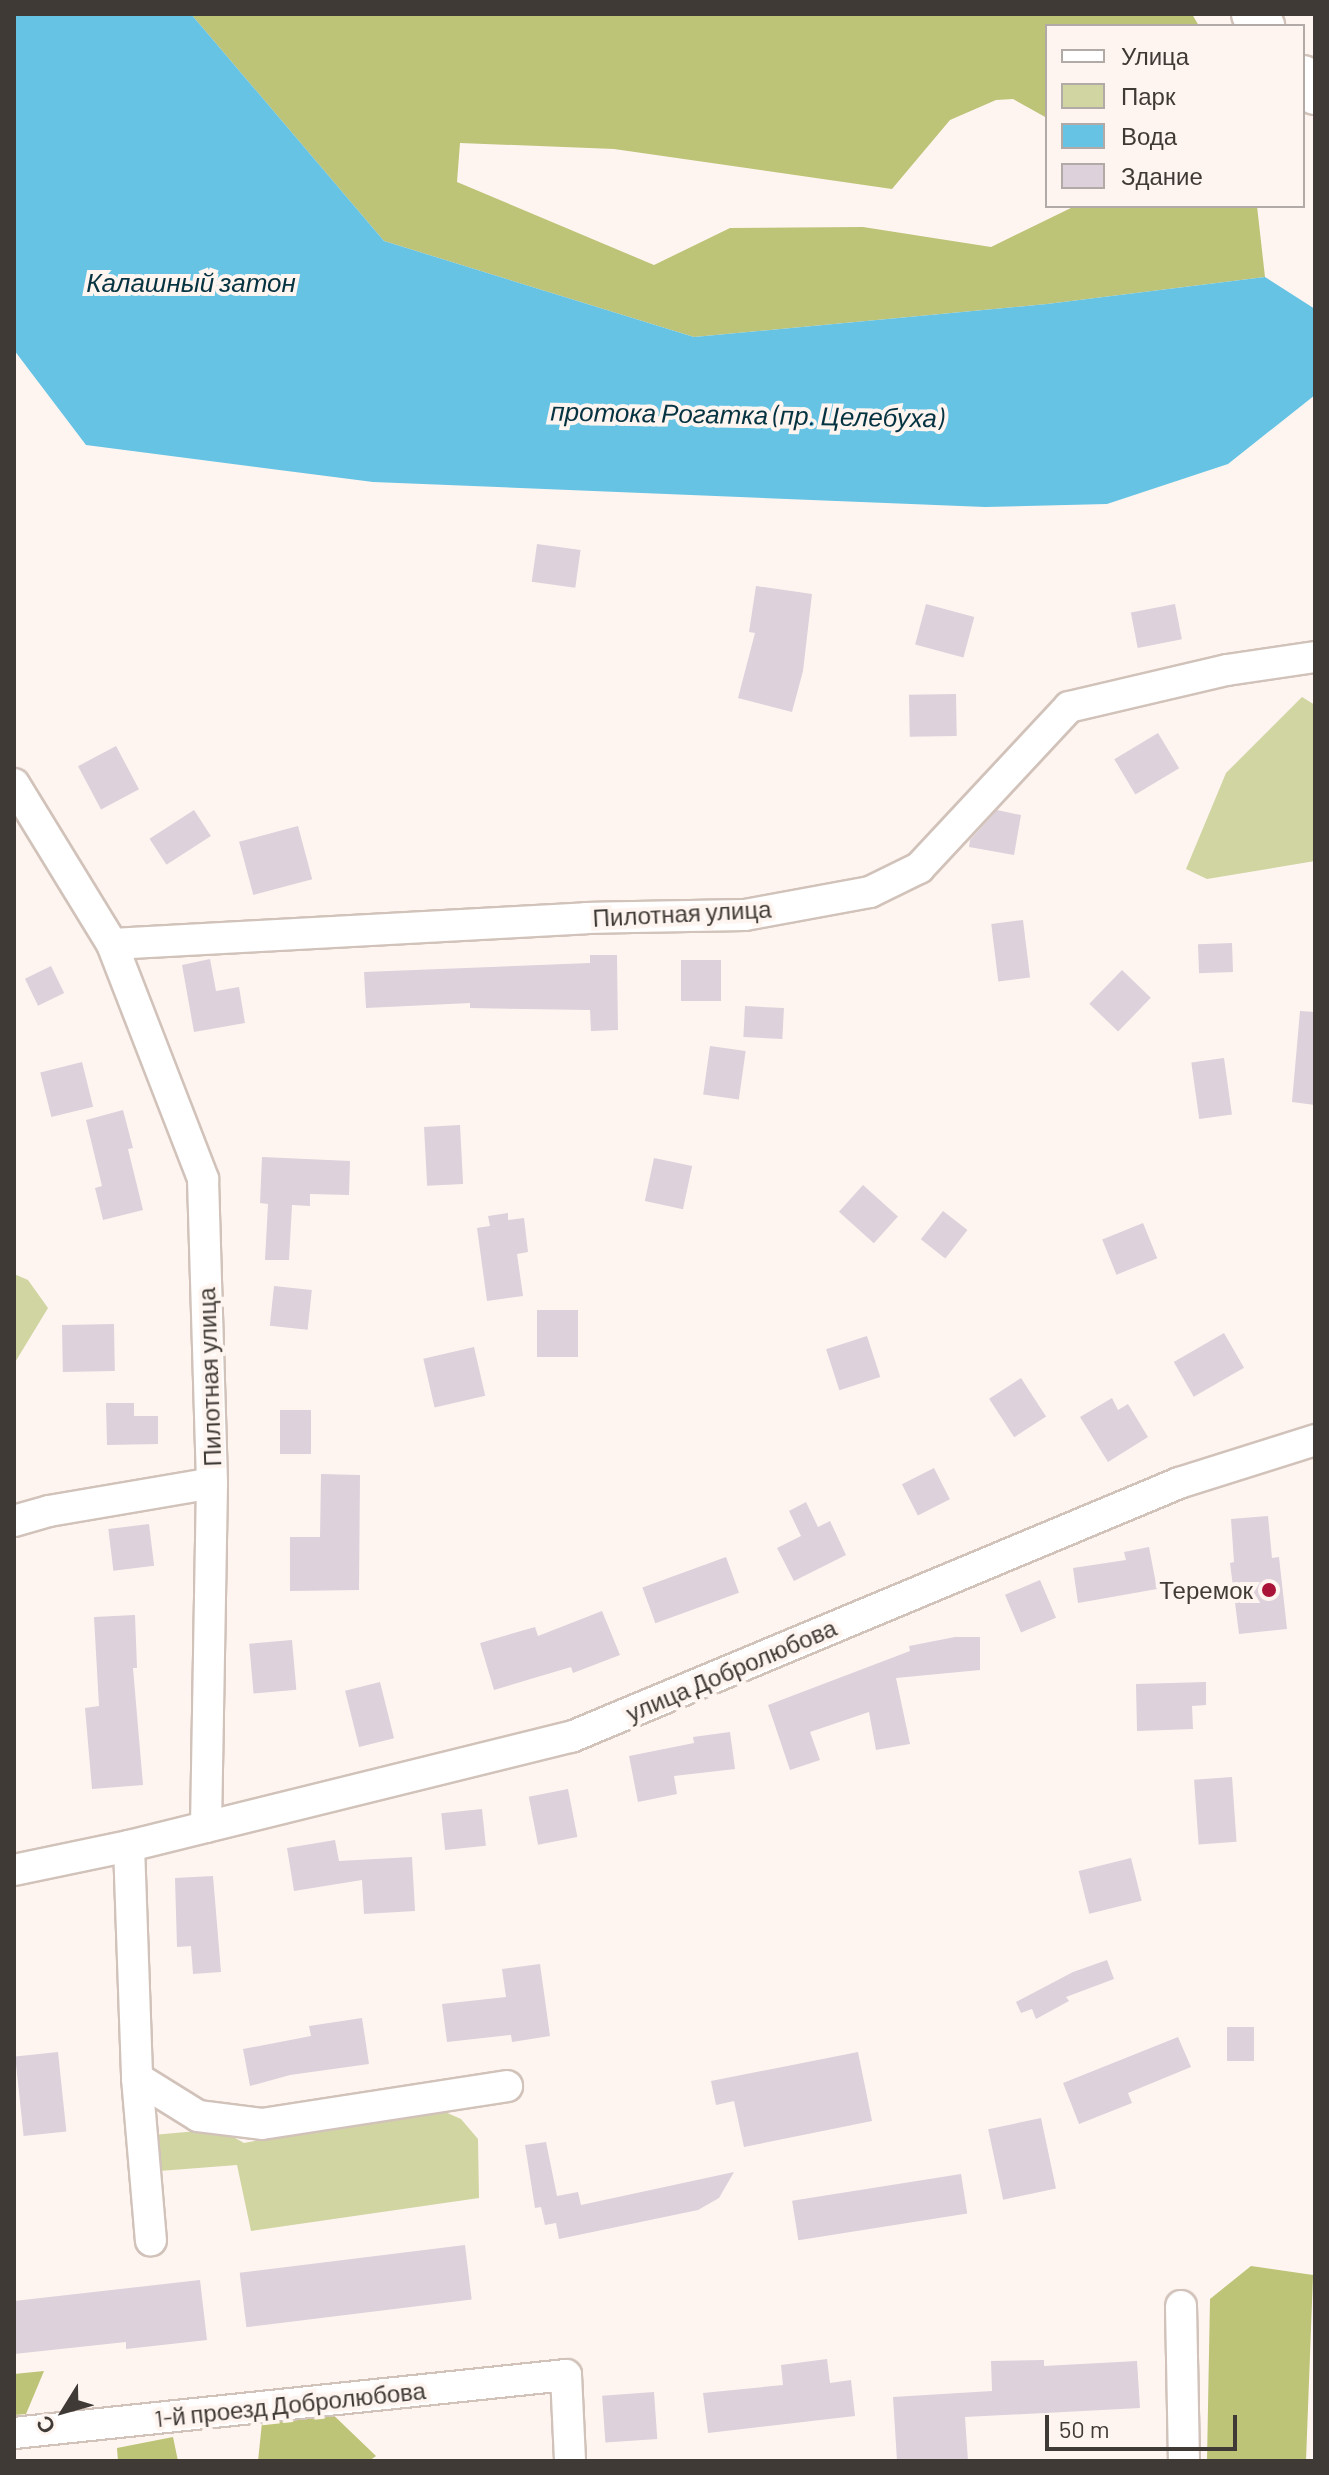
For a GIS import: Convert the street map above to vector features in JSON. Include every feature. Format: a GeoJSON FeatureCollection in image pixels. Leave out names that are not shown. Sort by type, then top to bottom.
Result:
{"type":"FeatureCollection","features":[{"type":"Feature","properties":{"kind":"street","name":"Пилотная улица"},"geometry":{"type":"LineString","coordinates":[[112,944],[586,918],[745,915],[870,892],[919,868],[1069,707],[1227,670],[1315,657]]}},
{"type":"Feature","properties":{"kind":"street","name":"Пилотная улица"},"geometry":{"type":"LineString","coordinates":[[14,784],[112,944],[203,1179],[212,1483],[206,1827]]}},
{"type":"Feature","properties":{"kind":"street","name":"улица Добролюбова"},"geometry":{"type":"LineString","coordinates":[[14,1870],[129,1846],[571,1737],[1179,1483],[1315,1440]]}},
{"type":"Feature","properties":{"kind":"street"},"geometry":{"type":"LineString","coordinates":[[14,1521],[49,1511],[212,1483]]}},
{"type":"Feature","properties":{"kind":"street"},"geometry":{"type":"LineString","coordinates":[[129,1846],[137,2078],[151,2240]]}},
{"type":"Feature","properties":{"kind":"street"},"geometry":{"type":"LineString","coordinates":[[137,2078],[198,2116],[262,2124],[507,2086]]}},
{"type":"Feature","properties":{"kind":"street"},"geometry":{"type":"LineString","coordinates":[[1181,2306],[1184,2461]]}},
{"type":"Feature","properties":{"kind":"street","name":"1-й проезд Добролюбова"},"geometry":{"type":"LineString","coordinates":[[14,2433],[566,2375],[570,2461]]}},
{"type":"Feature","properties":{"kind":"green space"},"geometry":{"type":"Polygon","coordinates":[[[191,14],[1192,14],[1198,24],[1045,24],[1045,117],[1013,99],[996,100],[950,120],[892,189],[614,149],[460,143],[457,182],[654,265],[730,228],[863,227],[991,247],[1071,208],[1257,208],[1265,277],[1047,304],[694,337],[384,241],[191,14]]]}},
{"type":"Feature","properties":{"kind":"green space"},"geometry":{"type":"Polygon","coordinates":[[[1302,697],[1315,705],[1315,861],[1207,879],[1186,869],[1226,773],[1302,697]]]}},
{"type":"Feature","properties":{"kind":"green space"},"geometry":{"type":"Polygon","coordinates":[[[14,1274],[28,1280],[48,1308],[14,1364],[14,1274]]]}},
{"type":"Feature","properties":{"kind":"green space"},"geometry":{"type":"Polygon","coordinates":[[[436,2108],[461,2119],[478,2139],[479,2198],[251,2231],[237,2165],[159,2171],[153,2135],[219,2129],[244,2143],[436,2108]]]}},
{"type":"Feature","properties":{"kind":"green space"},"geometry":{"type":"Polygon","coordinates":[[[1251,2266],[1313,2275],[1306,2461],[1207,2461],[1210,2299],[1251,2266]]]}},
{"type":"Feature","properties":{"kind":"green space"},"geometry":{"type":"Polygon","coordinates":[[[44,2371],[26,2414],[14,2415],[14,2374],[44,2371]]]}},
{"type":"Feature","properties":{"kind":"green space"},"geometry":{"type":"Polygon","coordinates":[[[324,2406],[376,2456],[369,2461],[258,2461],[263,2413],[324,2406]]]}},
{"type":"Feature","properties":{"kind":"green space"},"geometry":{"type":"Polygon","coordinates":[[[173,2437],[178,2461],[118,2461],[117,2448],[173,2437]]]}},
{"type":"Feature","properties":{"kind":"water","name":"Калашный затон"},"geometry":{"type":"Polygon","coordinates":[[[14,14],[191,14],[384,241],[694,337],[1047,304],[1265,277],[1315,309],[1315,395],[1228,464],[1107,504],[985,507],[373,482],[86,445],[14,350],[14,14]]]}},
{"type":"Feature","properties":{"kind":"building"},"geometry":{"type":"Polygon","coordinates":[[[537,544],[581,550],[575,588],[532,582],[537,544]]]}},
{"type":"Feature","properties":{"kind":"building"},"geometry":{"type":"Polygon","coordinates":[[[756,586],[812,594],[803,671],[792,712],[738,698],[755,633],[749,632],[756,586]]]}},
{"type":"Feature","properties":{"kind":"building"},"geometry":{"type":"Polygon","coordinates":[[[926,604],[974,617],[963,658],[915,645],[926,604]]]}},
{"type":"Feature","properties":{"kind":"building"},"geometry":{"type":"Polygon","coordinates":[[[1175,604],[1182,639],[1138,648],[1131,613],[1175,604]]]}},
{"type":"Feature","properties":{"kind":"building"},"geometry":{"type":"Polygon","coordinates":[[[956,694],[957,736],[910,737],[909,695],[956,694]]]}},
{"type":"Feature","properties":{"kind":"building"},"geometry":{"type":"Polygon","coordinates":[[[1158,733],[1179,768],[1135,794],[1114,759],[1158,733]]]}},
{"type":"Feature","properties":{"kind":"building"},"geometry":{"type":"Polygon","coordinates":[[[116,746],[139,789],[101,809],[78,766],[116,746]]]}},
{"type":"Feature","properties":{"kind":"building"},"geometry":{"type":"Polygon","coordinates":[[[194,810],[211,836],[166,865],[150,839],[194,810]]]}},
{"type":"Feature","properties":{"kind":"building"},"geometry":{"type":"Polygon","coordinates":[[[997,810],[1021,815],[1014,855],[969,847],[970,840],[997,810]]]}},
{"type":"Feature","properties":{"kind":"building"},"geometry":{"type":"Polygon","coordinates":[[[298,826],[312,879],[253,895],[239,842],[298,826]]]}},
{"type":"Feature","properties":{"kind":"building"},"geometry":{"type":"Polygon","coordinates":[[[1023,920],[1030,978],[998,981],[991,924],[1023,920]]]}},
{"type":"Feature","properties":{"kind":"building"},"geometry":{"type":"Polygon","coordinates":[[[1232,943],[1233,972],[1199,973],[1198,944],[1232,943]]]}},
{"type":"Feature","properties":{"kind":"building"},"geometry":{"type":"Polygon","coordinates":[[[590,955],[617,955],[618,1030],[591,1031],[590,1010],[470,1008],[470,1003],[366,1008],[364,972],[590,963],[590,955]]]}},
{"type":"Feature","properties":{"kind":"building"},"geometry":{"type":"Polygon","coordinates":[[[210,959],[216,991],[239,987],[245,1023],[194,1032],[182,965],[210,959]]]}},
{"type":"Feature","properties":{"kind":"building"},"geometry":{"type":"Polygon","coordinates":[[[681,960],[721,960],[721,1001],[681,1001],[681,960]]]}},
{"type":"Feature","properties":{"kind":"building"},"geometry":{"type":"Polygon","coordinates":[[[51,966],[64,993],[38,1006],[25,979],[51,966]]]}},
{"type":"Feature","properties":{"kind":"building"},"geometry":{"type":"Polygon","coordinates":[[[1122,970],[1151,998],[1118,1032],[1089,1004],[1122,970]]]}},
{"type":"Feature","properties":{"kind":"building"},"geometry":{"type":"Polygon","coordinates":[[[745,1006],[784,1008],[782,1039],[743,1037],[745,1006]]]}},
{"type":"Feature","properties":{"kind":"building"},"geometry":{"type":"Polygon","coordinates":[[[1300,1011],[1315,1012],[1315,1105],[1292,1102],[1300,1011]]]}},
{"type":"Feature","properties":{"kind":"building"},"geometry":{"type":"Polygon","coordinates":[[[710,1046],[746,1051],[739,1100],[703,1095],[710,1046]]]}},
{"type":"Feature","properties":{"kind":"building"},"geometry":{"type":"Polygon","coordinates":[[[1224,1058],[1232,1114],[1199,1119],[1191,1063],[1224,1058]]]}},
{"type":"Feature","properties":{"kind":"building"},"geometry":{"type":"Polygon","coordinates":[[[82,1062],[93,1107],[51,1117],[40,1072],[82,1062]]]}},
{"type":"Feature","properties":{"kind":"building"},"geometry":{"type":"Polygon","coordinates":[[[123,1110],[133,1148],[128,1149],[143,1210],[103,1220],[95,1188],[102,1186],[86,1120],[123,1110]]]}},
{"type":"Feature","properties":{"kind":"building"},"geometry":{"type":"Polygon","coordinates":[[[460,1125],[463,1184],[427,1186],[424,1127],[460,1125]]]}},
{"type":"Feature","properties":{"kind":"building"},"geometry":{"type":"Polygon","coordinates":[[[262,1157],[350,1161],[349,1195],[310,1194],[310,1206],[292,1205],[289,1260],[265,1260],[268,1204],[260,1203],[262,1157]]]}},
{"type":"Feature","properties":{"kind":"building"},"geometry":{"type":"Polygon","coordinates":[[[654,1158],[692,1166],[683,1209],[645,1201],[654,1158]]]}},
{"type":"Feature","properties":{"kind":"building"},"geometry":{"type":"Polygon","coordinates":[[[863,1185],[898,1216],[874,1243],[839,1212],[863,1185]]]}},
{"type":"Feature","properties":{"kind":"building"},"geometry":{"type":"Polygon","coordinates":[[[943,1211],[967,1230],[945,1258],[921,1239],[943,1211]]]}},
{"type":"Feature","properties":{"kind":"building"},"geometry":{"type":"Polygon","coordinates":[[[508,1213],[508,1220],[524,1218],[528,1252],[517,1254],[523,1296],[487,1301],[477,1228],[490,1226],[488,1216],[508,1213]]]}},
{"type":"Feature","properties":{"kind":"building"},"geometry":{"type":"Polygon","coordinates":[[[1143,1223],[1157,1258],[1116,1275],[1102,1239],[1143,1223]]]}},
{"type":"Feature","properties":{"kind":"building"},"geometry":{"type":"Polygon","coordinates":[[[274,1286],[312,1290],[308,1330],[270,1326],[274,1286]]]}},
{"type":"Feature","properties":{"kind":"building"},"geometry":{"type":"Polygon","coordinates":[[[537,1310],[578,1310],[578,1357],[537,1357],[537,1310]]]}},
{"type":"Feature","properties":{"kind":"building"},"geometry":{"type":"Polygon","coordinates":[[[114,1324],[115,1371],[63,1372],[62,1325],[114,1324]]]}},
{"type":"Feature","properties":{"kind":"building"},"geometry":{"type":"Polygon","coordinates":[[[1224,1333],[1244,1368],[1194,1397],[1174,1362],[1224,1333]]]}},
{"type":"Feature","properties":{"kind":"building"},"geometry":{"type":"Polygon","coordinates":[[[867,1336],[880,1377],[839,1390],[826,1349],[867,1336]]]}},
{"type":"Feature","properties":{"kind":"building"},"geometry":{"type":"Polygon","coordinates":[[[474,1347],[485,1396],[435,1407],[423,1359],[474,1347]]]}},
{"type":"Feature","properties":{"kind":"building"},"geometry":{"type":"Polygon","coordinates":[[[1021,1378],[1046,1417],[1014,1437],[989,1399],[1021,1378]]]}},
{"type":"Feature","properties":{"kind":"building"},"geometry":{"type":"Polygon","coordinates":[[[1112,1398],[1118,1410],[1128,1404],[1148,1437],[1108,1462],[1080,1417],[1112,1398]]]}},
{"type":"Feature","properties":{"kind":"building"},"geometry":{"type":"Polygon","coordinates":[[[106,1403],[134,1403],[134,1416],[158,1416],[158,1444],[107,1445],[106,1403]]]}},
{"type":"Feature","properties":{"kind":"building"},"geometry":{"type":"Polygon","coordinates":[[[280,1410],[311,1410],[311,1454],[280,1454],[280,1410]]]}},
{"type":"Feature","properties":{"kind":"building"},"geometry":{"type":"Polygon","coordinates":[[[934,1468],[950,1499],[918,1516],[902,1484],[934,1468]]]}},
{"type":"Feature","properties":{"kind":"building"},"geometry":{"type":"Polygon","coordinates":[[[321,1474],[360,1475],[359,1590],[290,1591],[290,1537],[320,1537],[321,1474]]]}},
{"type":"Feature","properties":{"kind":"building"},"geometry":{"type":"Polygon","coordinates":[[[806,1502],[818,1527],[830,1521],[846,1555],[794,1581],[777,1548],[801,1536],[789,1511],[806,1502]]]}},
{"type":"Feature","properties":{"kind":"building"},"geometry":{"type":"Polygon","coordinates":[[[1268,1516],[1272,1558],[1279,1557],[1287,1629],[1239,1634],[1230,1563],[1234,1562],[1231,1519],[1268,1516]]]}},
{"type":"Feature","properties":{"kind":"building"},"geometry":{"type":"Polygon","coordinates":[[[149,1524],[154,1566],[113,1571],[108,1529],[149,1524]]]}},
{"type":"Feature","properties":{"kind":"building"},"geometry":{"type":"Polygon","coordinates":[[[1149,1547],[1157,1589],[1078,1603],[1073,1568],[1126,1560],[1124,1552],[1149,1547]]]}},
{"type":"Feature","properties":{"kind":"building"},"geometry":{"type":"Polygon","coordinates":[[[726,1557],[739,1593],[655,1623],[642,1587],[726,1557]]]}},
{"type":"Feature","properties":{"kind":"building"},"geometry":{"type":"Polygon","coordinates":[[[1040,1580],[1056,1618],[1021,1633],[1005,1595],[1040,1580]]]}},
{"type":"Feature","properties":{"kind":"building"},"geometry":{"type":"Polygon","coordinates":[[[602,1611],[620,1655],[573,1673],[571,1667],[494,1690],[480,1643],[535,1627],[538,1636],[602,1611]]]}},
{"type":"Feature","properties":{"kind":"building"},"geometry":{"type":"Polygon","coordinates":[[[135,1615],[137,1668],[133,1668],[143,1785],[92,1789],[85,1708],[99,1706],[94,1617],[135,1615]]]}},
{"type":"Feature","properties":{"kind":"building"},"geometry":{"type":"Polygon","coordinates":[[[955,1637],[980,1637],[980,1670],[896,1678],[910,1744],[876,1750],[869,1712],[810,1732],[820,1760],[790,1770],[768,1705],[910,1651],[909,1646],[955,1637]]]}},
{"type":"Feature","properties":{"kind":"building"},"geometry":{"type":"Polygon","coordinates":[[[292,1640],[296,1690],[254,1694],[249,1644],[292,1640]]]}},
{"type":"Feature","properties":{"kind":"building"},"geometry":{"type":"Polygon","coordinates":[[[380,1682],[394,1738],[359,1747],[345,1691],[380,1682]]]}},
{"type":"Feature","properties":{"kind":"building"},"geometry":{"type":"Polygon","coordinates":[[[1206,1682],[1206,1705],[1192,1706],[1193,1729],[1137,1731],[1136,1684],[1206,1682]]]}},
{"type":"Feature","properties":{"kind":"building"},"geometry":{"type":"Polygon","coordinates":[[[730,1732],[735,1769],[674,1776],[677,1794],[638,1802],[629,1756],[694,1743],[693,1737],[730,1732]]]}},
{"type":"Feature","properties":{"kind":"building"},"geometry":{"type":"Polygon","coordinates":[[[1232,1777],[1237,1842],[1199,1844],[1194,1780],[1232,1777]]]}},
{"type":"Feature","properties":{"kind":"building"},"geometry":{"type":"Polygon","coordinates":[[[568,1789],[577,1837],[538,1845],[529,1797],[568,1789]]]}},
{"type":"Feature","properties":{"kind":"building"},"geometry":{"type":"Polygon","coordinates":[[[482,1809],[486,1846],[445,1850],[441,1813],[482,1809]]]}},
{"type":"Feature","properties":{"kind":"building"},"geometry":{"type":"Polygon","coordinates":[[[335,1840],[339,1861],[412,1857],[415,1911],[364,1914],[362,1880],[294,1891],[287,1848],[335,1840]]]}},
{"type":"Feature","properties":{"kind":"building"},"geometry":{"type":"Polygon","coordinates":[[[1131,1858],[1142,1901],[1089,1914],[1079,1871],[1131,1858]]]}},
{"type":"Feature","properties":{"kind":"building"},"geometry":{"type":"Polygon","coordinates":[[[213,1876],[221,1972],[193,1974],[191,1946],[177,1947],[175,1878],[213,1876]]]}},
{"type":"Feature","properties":{"kind":"building"},"geometry":{"type":"Polygon","coordinates":[[[1107,1960],[1114,1979],[1066,1997],[1069,2001],[1036,2019],[1032,2009],[1021,2013],[1016,2002],[1073,1972],[1107,1960]]]}},
{"type":"Feature","properties":{"kind":"building"},"geometry":{"type":"Polygon","coordinates":[[[540,1964],[550,2036],[512,2042],[511,2035],[447,2042],[442,2004],[506,1997],[502,1969],[540,1964]]]}},
{"type":"Feature","properties":{"kind":"building"},"geometry":{"type":"Polygon","coordinates":[[[362,2018],[369,2064],[290,2075],[250,2086],[243,2049],[311,2036],[309,2026],[362,2018]]]}},
{"type":"Feature","properties":{"kind":"building"},"geometry":{"type":"Polygon","coordinates":[[[1227,2027],[1254,2027],[1254,2061],[1227,2061],[1227,2027]]]}},
{"type":"Feature","properties":{"kind":"building"},"geometry":{"type":"Polygon","coordinates":[[[1178,2037],[1191,2067],[1128,2093],[1132,2103],[1079,2124],[1063,2083],[1178,2037]]]}},
{"type":"Feature","properties":{"kind":"building"},"geometry":{"type":"Polygon","coordinates":[[[58,2052],[66,2132],[24,2136],[15,2056],[58,2052]]]}},
{"type":"Feature","properties":{"kind":"building"},"geometry":{"type":"Polygon","coordinates":[[[858,2052],[872,2121],[744,2147],[734,2101],[716,2105],[711,2081],[858,2052]]]}},
{"type":"Feature","properties":{"kind":"building"},"geometry":{"type":"Polygon","coordinates":[[[1041,2118],[1056,2188],[1003,2200],[988,2129],[1041,2118]]]}},
{"type":"Feature","properties":{"kind":"building"},"geometry":{"type":"Polygon","coordinates":[[[546,2142],[557,2196],[578,2192],[581,2205],[734,2172],[719,2198],[698,2210],[559,2239],[556,2223],[545,2225],[541,2207],[535,2208],[525,2145],[546,2142]]]}},
{"type":"Feature","properties":{"kind":"building"},"geometry":{"type":"Polygon","coordinates":[[[961,2174],[967,2214],[798,2240],[792,2201],[961,2174]]]}},
{"type":"Feature","properties":{"kind":"building"},"geometry":{"type":"Polygon","coordinates":[[[465,2245],[472,2300],[246,2327],[240,2273],[465,2245]]]}},
{"type":"Feature","properties":{"kind":"building"},"geometry":{"type":"Polygon","coordinates":[[[200,2280],[207,2340],[126,2349],[126,2342],[14,2354],[14,2301],[200,2280]]]}},
{"type":"Feature","properties":{"kind":"building"},"geometry":{"type":"Polygon","coordinates":[[[827,2359],[830,2383],[851,2380],[855,2416],[708,2433],[703,2393],[783,2385],[781,2365],[827,2359]]]}},
{"type":"Feature","properties":{"kind":"building"},"geometry":{"type":"Polygon","coordinates":[[[1044,2360],[1044,2366],[1137,2361],[1140,2408],[965,2417],[968,2461],[897,2461],[893,2397],[992,2391],[991,2361],[1044,2360]]]}},
{"type":"Feature","properties":{"kind":"building"},"geometry":{"type":"Polygon","coordinates":[[[654,2392],[657,2439],[605,2443],[602,2396],[654,2392]]]}},
{"type":"Feature","properties":{"kind":"place","name":"Теремок"},"geometry":{"type":"Point","coordinates":[1269,1590]}},
{"type":"Feature","properties":{"kind":"water label","name":"протока Рогатка (пр. Целебуха)"},"geometry":{"type":"Point","coordinates":[747,414]}}]}
